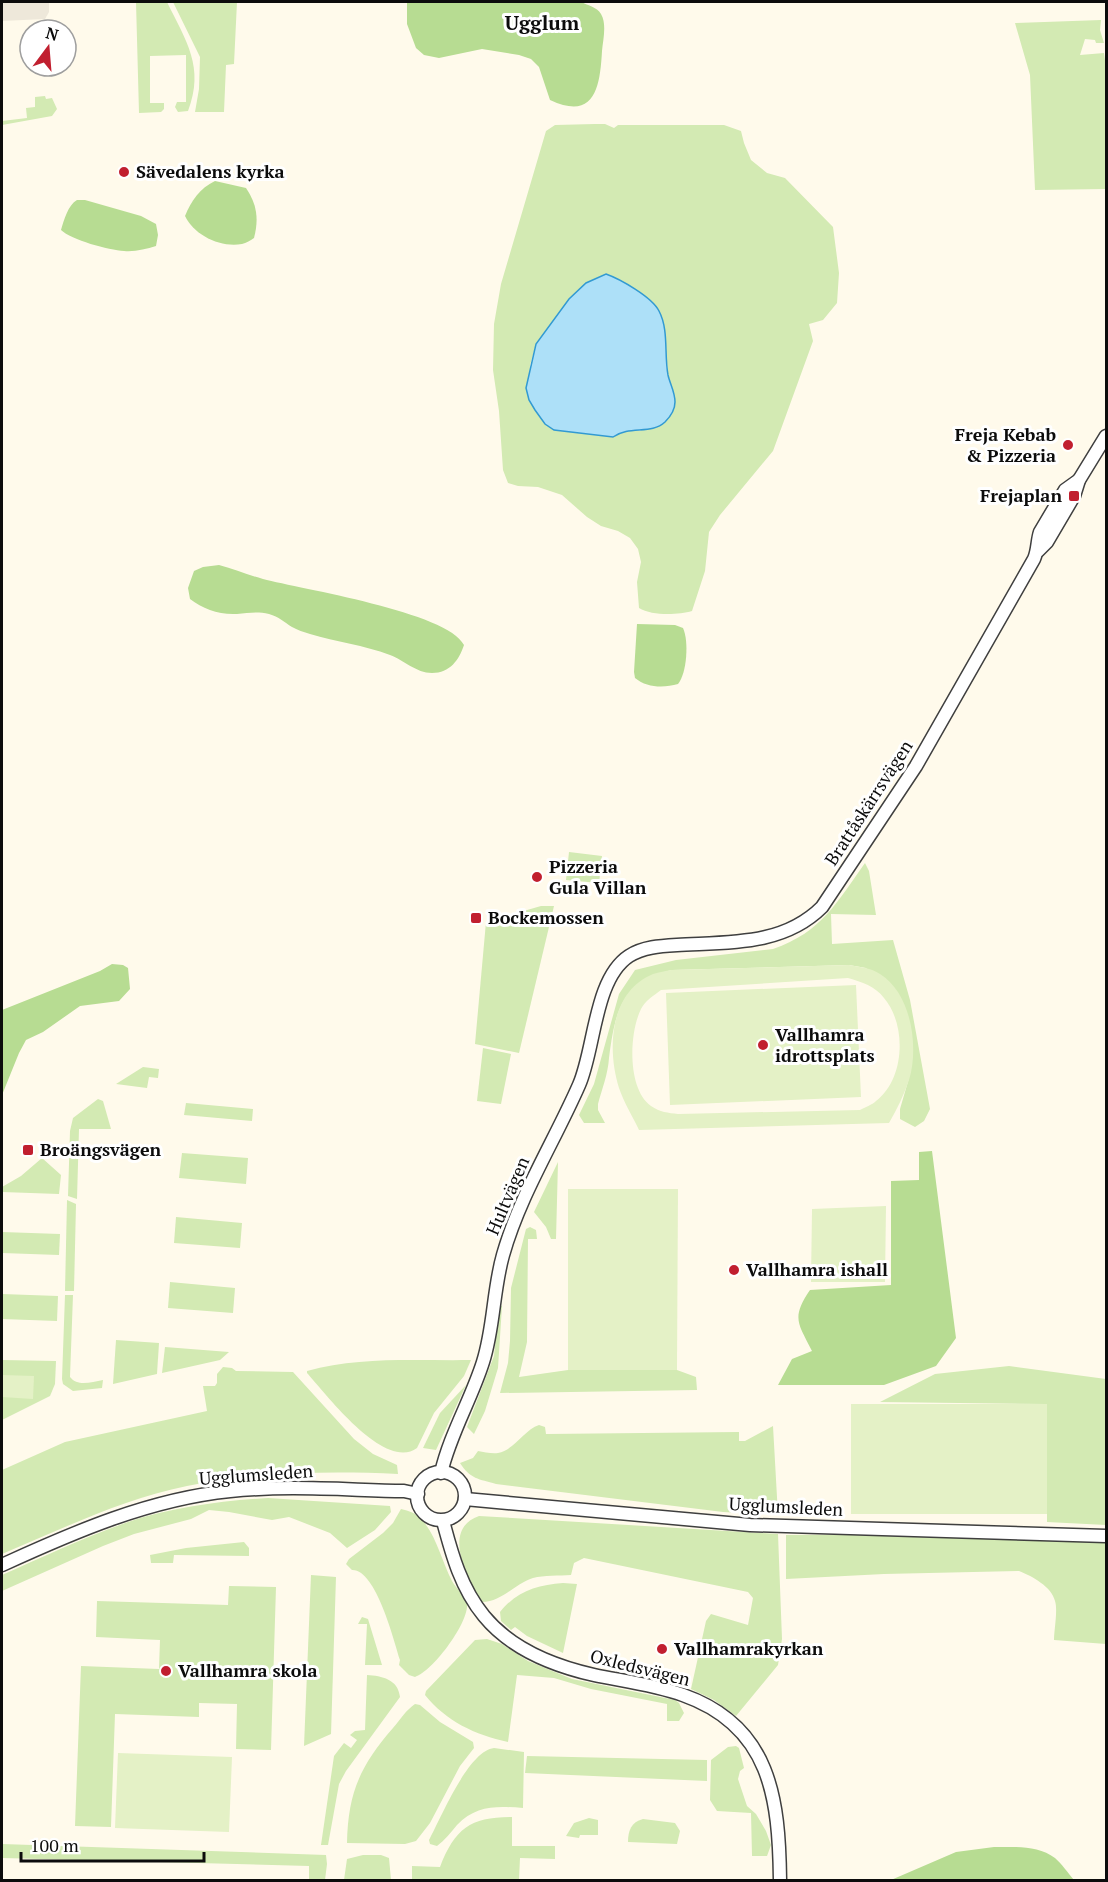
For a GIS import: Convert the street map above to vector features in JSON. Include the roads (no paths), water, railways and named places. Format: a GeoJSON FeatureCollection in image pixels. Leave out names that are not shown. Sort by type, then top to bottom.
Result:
{"type":"FeatureCollection","features":[{"type":"Feature","properties":{"kind":"street","name":"Brattåskärrsvägen"},"geometry":{"type":"LineString","coordinates":[[641,950],[668,945],[764,939],[789,931],[813,915],[829,897],[916,766],[1038,551],[1047,542],[1074,496],[1079,480],[1107,435]]}},
{"type":"Feature","properties":{"kind":"street","name":"Hultvägen"},"geometry":{"type":"LineString","coordinates":[[441,1473],[447,1448],[483,1362],[500,1266],[518,1210],[579,1084],[600,1006],[611,976],[627,957],[641,950]]}},
{"type":"Feature","properties":{"kind":"street"},"geometry":{"type":"LineString","coordinates":[[441,1473],[449,1474],[459,1480],[465,1499],[457,1514],[443,1521],[431,1518],[423,1512],[418,1494],[425,1479],[441,1473]]}},
{"type":"Feature","properties":{"kind":"street","name":"Ugglumsleden"},"geometry":{"type":"LineString","coordinates":[[2,1565],[45,1545],[125,1515],[201,1495],[231,1491],[304,1488],[404,1491],[418,1494]]}},
{"type":"Feature","properties":{"kind":"street","name":"Ugglumsleden"},"geometry":{"type":"LineString","coordinates":[[465,1499],[760,1525],[1107,1536]]}},
{"type":"Feature","properties":{"kind":"street","name":"Oxledsvägen"},"geometry":{"type":"LineString","coordinates":[[443,1521],[457,1569],[469,1594],[484,1617],[519,1645],[560,1667],[684,1695],[711,1708],[736,1726],[749,1741],[764,1765],[775,1798],[779,1826],[780,1881]]}},
{"type":"Feature","properties":{"kind":"water"},"geometry":{"type":"Polygon","coordinates":[[[606,274],[643,294],[659,311],[664,326],[667,367],[675,402],[672,413],[659,426],[626,431],[613,437],[554,430],[545,424],[535,410],[526,388],[536,344],[569,299],[586,283],[606,274]]]}},
{"type":"Feature","properties":{"kind":"place","name":"Sävedalens kyrka"},"geometry":{"type":"Point","coordinates":[124,172]}},
{"type":"Feature","properties":{"kind":"place","name":"Freja Kebab & Pizzeria"},"geometry":{"type":"Point","coordinates":[1068,445]}},
{"type":"Feature","properties":{"kind":"place","name":"Frejaplan"},"geometry":{"type":"Point","coordinates":[1074,496]}},
{"type":"Feature","properties":{"kind":"place","name":"Pizzeria Gula Villan"},"geometry":{"type":"Point","coordinates":[537,877]}},
{"type":"Feature","properties":{"kind":"place","name":"Bockemossen"},"geometry":{"type":"Point","coordinates":[476,918]}},
{"type":"Feature","properties":{"kind":"place","name":"Vallhamra idrottsplats"},"geometry":{"type":"Point","coordinates":[763,1045]}},
{"type":"Feature","properties":{"kind":"place","name":"Broängsvägen"},"geometry":{"type":"Point","coordinates":[28,1150]}},
{"type":"Feature","properties":{"kind":"place","name":"Vallhamra ishall"},"geometry":{"type":"Point","coordinates":[734,1270]}},
{"type":"Feature","properties":{"kind":"place","name":"Vallhamrakyrkan"},"geometry":{"type":"Point","coordinates":[662,1649]}},
{"type":"Feature","properties":{"kind":"place","name":"Vallhamra skola"},"geometry":{"type":"Point","coordinates":[166,1671]}},
{"type":"Feature","properties":{"kind":"district","name":"Ugglum"},"geometry":{"type":"Point","coordinates":[542,23]}}]}
